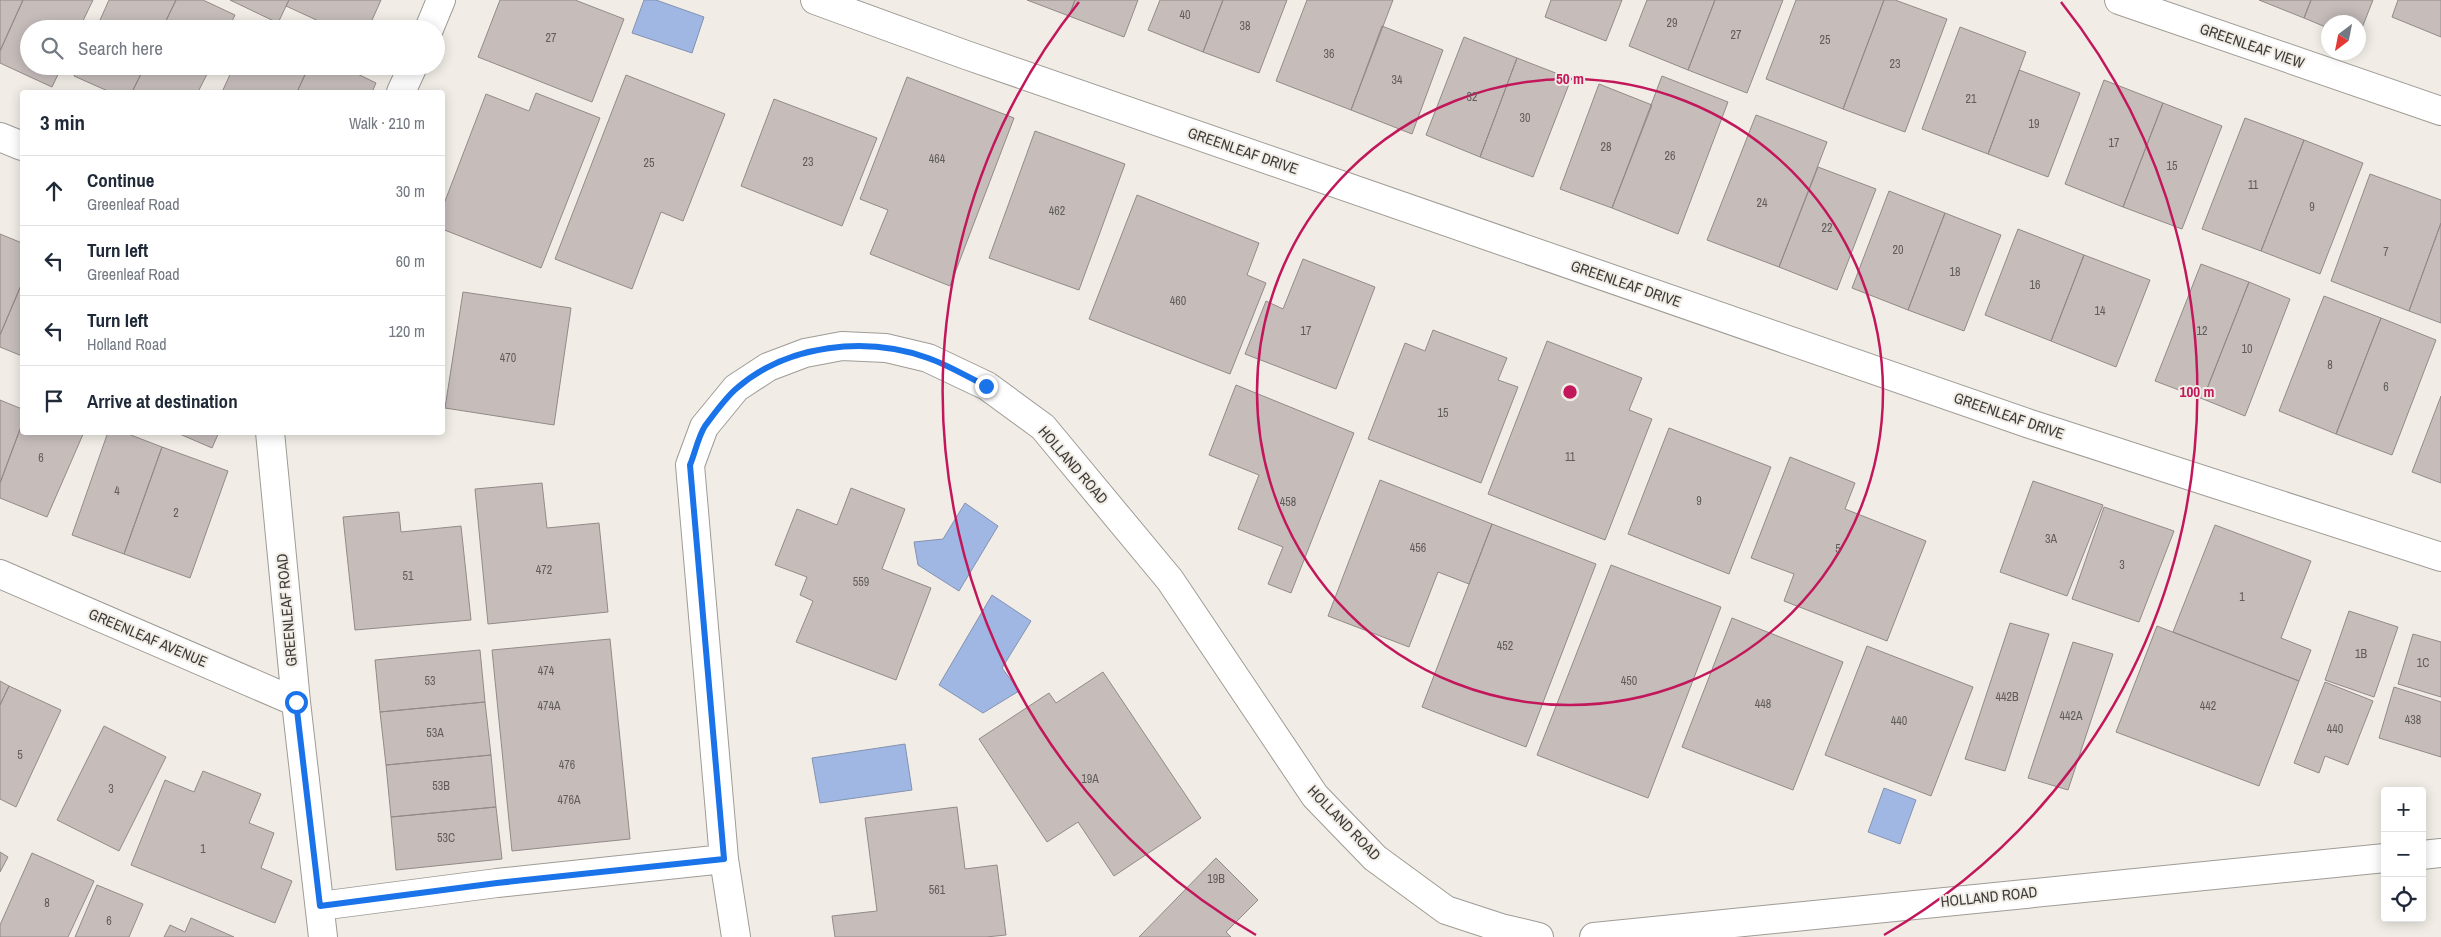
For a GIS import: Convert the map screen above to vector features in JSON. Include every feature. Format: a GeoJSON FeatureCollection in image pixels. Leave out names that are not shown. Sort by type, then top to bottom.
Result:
{"type":"FeatureCollection","features":[{"type":"Feature","properties":{"kind":"street"},"geometry":{"type":"LineString","coordinates":[[433,20],[441,0]]}},
{"type":"Feature","properties":{"kind":"street","name":"GREENLEAF DRIVE"},"geometry":{"type":"LineString","coordinates":[[815,0],[966,55],[2030,424],[2441,557]]}},
{"type":"Feature","properties":{"kind":"street","name":"GREENLEAF VIEW"},"geometry":{"type":"LineString","coordinates":[[2119,0],[2441,111]]}},
{"type":"Feature","properties":{"kind":"street"},"geometry":{"type":"LineString","coordinates":[[402,90],[408,75]]}},
{"type":"Feature","properties":{"kind":"street"},"geometry":{"type":"LineString","coordinates":[[0,137],[20,145]]}},
{"type":"Feature","properties":{"kind":"street","name":"HOLLAND ROAD"},"geometry":{"type":"LineString","coordinates":[[736,937],[724,859],[690,465],[704,427],[736,388],[768,367],[805,353],[842,346],[886,348],[928,358],[986,386],[1042,427],[1170,580],[1315,796],[1375,858],[1446,910],[1501,928],[1539,937]]}},
{"type":"Feature","properties":{"kind":"street","name":"GREENLEAF ROAD"},"geometry":{"type":"LineString","coordinates":[[270,435],[296,702],[323,937]]}},
{"type":"Feature","properties":{"kind":"street","name":"GREENLEAF AVENUE"},"geometry":{"type":"LineString","coordinates":[[0,574],[296,702]]}},
{"type":"Feature","properties":{"kind":"street","name":"HOLLAND ROAD"},"geometry":{"type":"LineString","coordinates":[[1594,937],[2381,858]]}},
{"type":"Feature","properties":{"kind":"street"},"geometry":{"type":"LineString","coordinates":[[320,906],[497,883],[724,859]]}},
{"type":"Feature","properties":{"kind":"water"},"geometry":{"type":"Polygon","coordinates":[[[644,0],[656,0],[704,17],[692,53],[632,33],[644,0]]]}},
{"type":"Feature","properties":{"kind":"water"},"geometry":{"type":"Polygon","coordinates":[[[965,503],[998,526],[959,591],[918,565],[914,542],[943,539],[965,503]]]}},
{"type":"Feature","properties":{"kind":"water"},"geometry":{"type":"Polygon","coordinates":[[[992,595],[1031,621],[1002,668],[1019,691],[983,713],[939,685],[992,595]]]}},
{"type":"Feature","properties":{"kind":"water"},"geometry":{"type":"Polygon","coordinates":[[[905,744],[912,790],[820,803],[812,758],[905,744]]]}},
{"type":"Feature","properties":{"kind":"water"},"geometry":{"type":"Polygon","coordinates":[[[1884,788],[1916,800],[1900,844],[1868,832],[1884,788]]]}},
{"type":"Feature","properties":{"kind":"building"},"geometry":{"type":"Polygon","coordinates":[[[0,0],[23,0],[0,51],[0,0]]]}},
{"type":"Feature","properties":{"kind":"building"},"geometry":{"type":"Polygon","coordinates":[[[23,0],[93,0],[83,20],[20,20],[20,72],[0,63],[0,51],[23,0]]]}},
{"type":"Feature","properties":{"kind":"building"},"geometry":{"type":"Polygon","coordinates":[[[109,0],[176,0],[166,20],[100,20],[109,0]]]}},
{"type":"Feature","properties":{"kind":"building"},"geometry":{"type":"Polygon","coordinates":[[[176,0],[203,0],[235,15],[232,20],[166,20],[176,0]]]}},
{"type":"Feature","properties":{"kind":"building"},"geometry":{"type":"Polygon","coordinates":[[[230,0],[289,0],[279,20],[272,20],[230,0]]]}},
{"type":"Feature","properties":{"kind":"building"},"geometry":{"type":"Polygon","coordinates":[[[289,0],[381,0],[372,20],[316,20],[286,6],[289,0]]]}},
{"type":"Feature","properties":{"kind":"building"},"geometry":{"type":"Polygon","coordinates":[[[500,0],[575,0],[624,19],[592,102],[478,57],[500,0]]]}},
{"type":"Feature","properties":{"kind":"building"},"geometry":{"type":"Polygon","coordinates":[[[1027,0],[1075,0],[1069,16],[1027,0]]]}},
{"type":"Feature","properties":{"kind":"building"},"geometry":{"type":"Polygon","coordinates":[[[1075,0],[1138,0],[1124,37],[1069,16],[1075,0]]]}},
{"type":"Feature","properties":{"kind":"building"},"geometry":{"type":"Polygon","coordinates":[[[1160,0],[1223,0],[1203,52],[1148,30],[1160,0]]]}},
{"type":"Feature","properties":{"kind":"building"},"geometry":{"type":"Polygon","coordinates":[[[1223,0],[1287,0],[1259,73],[1203,52],[1223,0]]]}},
{"type":"Feature","properties":{"kind":"building"},"geometry":{"type":"Polygon","coordinates":[[[1307,0],[1393,0],[1351,110],[1276,81],[1307,0]]]}},
{"type":"Feature","properties":{"kind":"building"},"geometry":{"type":"Polygon","coordinates":[[[1551,0],[1622,0],[1606,41],[1545,17],[1551,0]]]}},
{"type":"Feature","properties":{"kind":"building"},"geometry":{"type":"Polygon","coordinates":[[[1647,0],[1715,0],[1688,70],[1629,46],[1647,0]]]}},
{"type":"Feature","properties":{"kind":"building"},"geometry":{"type":"Polygon","coordinates":[[[1715,0],[1783,0],[1747,93],[1688,70],[1715,0]]]}},
{"type":"Feature","properties":{"kind":"building"},"geometry":{"type":"Polygon","coordinates":[[[1796,0],[1884,0],[1843,109],[1766,79],[1796,0]]]}},
{"type":"Feature","properties":{"kind":"building"},"geometry":{"type":"Polygon","coordinates":[[[1884,0],[1895,0],[1947,19],[1905,132],[1843,109],[1884,0]]]}},
{"type":"Feature","properties":{"kind":"building"},"geometry":{"type":"Polygon","coordinates":[[[2259,0],[2311,0],[2304,18],[2259,0]]]}},
{"type":"Feature","properties":{"kind":"building"},"geometry":{"type":"Polygon","coordinates":[[[2311,0],[2373,0],[2366,18],[2366,15],[2321,15],[2321,25],[2304,18],[2311,0]]]}},
{"type":"Feature","properties":{"kind":"building"},"geometry":{"type":"Polygon","coordinates":[[[2398,0],[2441,0],[2441,37],[2392,17],[2398,0]]]}},
{"type":"Feature","properties":{"kind":"building"},"geometry":{"type":"Polygon","coordinates":[[[1382,26],[1443,50],[1412,134],[1351,110],[1382,26]]]}},
{"type":"Feature","properties":{"kind":"building"},"geometry":{"type":"Polygon","coordinates":[[[1960,27],[2026,52],[1988,154],[1922,129],[1960,27]]]}},
{"type":"Feature","properties":{"kind":"building"},"geometry":{"type":"Polygon","coordinates":[[[1464,37],[1517,58],[1480,157],[1426,135],[1464,37]]]}},
{"type":"Feature","properties":{"kind":"building"},"geometry":{"type":"Polygon","coordinates":[[[1517,58],[1571,79],[1533,177],[1480,157],[1517,58]]]}},
{"type":"Feature","properties":{"kind":"building"},"geometry":{"type":"Polygon","coordinates":[[[2019,70],[2080,93],[2048,177],[1988,154],[2019,70]]]}},
{"type":"Feature","properties":{"kind":"building"},"geometry":{"type":"Polygon","coordinates":[[[26,75],[58,75],[52,87],[26,75]]]}},
{"type":"Feature","properties":{"kind":"building"},"geometry":{"type":"Polygon","coordinates":[[[140,75],[133,90],[106,90],[74,76],[140,75]]]}},
{"type":"Feature","properties":{"kind":"building"},"geometry":{"type":"Polygon","coordinates":[[[140,75],[206,75],[199,90],[133,90],[140,75]]]}},
{"type":"Feature","properties":{"kind":"building"},"geometry":{"type":"Polygon","coordinates":[[[230,75],[305,75],[298,90],[223,90],[230,75]]]}},
{"type":"Feature","properties":{"kind":"building"},"geometry":{"type":"Polygon","coordinates":[[[305,75],[360,75],[376,83],[373,90],[298,90],[305,75]]]}},
{"type":"Feature","properties":{"kind":"building"},"geometry":{"type":"Polygon","coordinates":[[[626,75],[725,114],[683,221],[661,212],[632,289],[555,259],[626,75]]]}},
{"type":"Feature","properties":{"kind":"building"},"geometry":{"type":"Polygon","coordinates":[[[1662,76],[1728,102],[1678,234],[1612,208],[1662,76]]]}},
{"type":"Feature","properties":{"kind":"building"},"geometry":{"type":"Polygon","coordinates":[[[907,77],[1014,118],[950,286],[870,254],[888,210],[860,199],[907,77]]]}},
{"type":"Feature","properties":{"kind":"building"},"geometry":{"type":"Polygon","coordinates":[[[2104,80],[2163,103],[2123,207],[2065,184],[2104,80]]]}},
{"type":"Feature","properties":{"kind":"building"},"geometry":{"type":"Polygon","coordinates":[[[1599,84],[1652,105],[1612,208],[1560,189],[1599,84]]]}},
{"type":"Feature","properties":{"kind":"building"},"geometry":{"type":"Polygon","coordinates":[[[536,93],[600,118],[541,268],[445,230],[445,201],[486,94],[529,111],[536,93]]]}},
{"type":"Feature","properties":{"kind":"building"},"geometry":{"type":"Polygon","coordinates":[[[774,99],[877,138],[842,226],[741,186],[774,99]]]}},
{"type":"Feature","properties":{"kind":"building"},"geometry":{"type":"Polygon","coordinates":[[[2163,103],[2222,126],[2182,229],[2123,207],[2163,103]]]}},
{"type":"Feature","properties":{"kind":"building"},"geometry":{"type":"Polygon","coordinates":[[[1756,115],[1827,142],[1779,267],[1707,240],[1756,115]]]}},
{"type":"Feature","properties":{"kind":"building"},"geometry":{"type":"Polygon","coordinates":[[[2245,118],[2304,140],[2261,251],[2202,229],[2245,118]]]}},
{"type":"Feature","properties":{"kind":"building"},"geometry":{"type":"Polygon","coordinates":[[[1035,131],[1125,164],[1079,290],[989,258],[1035,131]]]}},
{"type":"Feature","properties":{"kind":"building"},"geometry":{"type":"Polygon","coordinates":[[[2304,140],[2363,163],[2320,274],[2261,251],[2304,140]]]}},
{"type":"Feature","properties":{"kind":"building"},"geometry":{"type":"Polygon","coordinates":[[[1818,167],[1876,189],[1837,290],[1779,267],[1818,167]]]}},
{"type":"Feature","properties":{"kind":"building"},"geometry":{"type":"Polygon","coordinates":[[[2370,174],[2441,200],[2441,223],[2409,311],[2331,281],[2370,174]]]}},
{"type":"Feature","properties":{"kind":"building"},"geometry":{"type":"Polygon","coordinates":[[[1889,191],[1945,213],[1908,310],[1852,288],[1889,191]]]}},
{"type":"Feature","properties":{"kind":"building"},"geometry":{"type":"Polygon","coordinates":[[[1137,195],[1259,243],[1247,275],[1266,283],[1230,374],[1089,319],[1137,195]]]}},
{"type":"Feature","properties":{"kind":"building"},"geometry":{"type":"Polygon","coordinates":[[[1945,213],[2001,235],[1964,331],[1908,310],[1945,213]]]}},
{"type":"Feature","properties":{"kind":"building"},"geometry":{"type":"Polygon","coordinates":[[[2441,223],[2441,323],[2409,311],[2441,223]]]}},
{"type":"Feature","properties":{"kind":"building"},"geometry":{"type":"Polygon","coordinates":[[[2018,229],[2084,255],[2051,341],[1985,315],[2018,229]]]}},
{"type":"Feature","properties":{"kind":"building"},"geometry":{"type":"Polygon","coordinates":[[[0,234],[20,242],[20,288],[0,335],[0,234]]]}},
{"type":"Feature","properties":{"kind":"building"},"geometry":{"type":"Polygon","coordinates":[[[2084,255],[2150,280],[2116,367],[2051,341],[2084,255]]]}},
{"type":"Feature","properties":{"kind":"building"},"geometry":{"type":"Polygon","coordinates":[[[1303,259],[1375,287],[1336,389],[1245,354],[1266,301],[1283,309],[1303,259]]]}},
{"type":"Feature","properties":{"kind":"building"},"geometry":{"type":"Polygon","coordinates":[[[2201,264],[2249,282],[2203,399],[2155,381],[2201,264]]]}},
{"type":"Feature","properties":{"kind":"building"},"geometry":{"type":"Polygon","coordinates":[[[2249,282],[2290,299],[2245,416],[2203,399],[2249,282]]]}},
{"type":"Feature","properties":{"kind":"building"},"geometry":{"type":"Polygon","coordinates":[[[20,288],[20,355],[0,347],[0,335],[20,288]]]}},
{"type":"Feature","properties":{"kind":"building"},"geometry":{"type":"Polygon","coordinates":[[[463,292],[571,308],[554,425],[445,408],[463,292]]]}},
{"type":"Feature","properties":{"kind":"building"},"geometry":{"type":"Polygon","coordinates":[[[2324,296],[2381,318],[2336,434],[2279,411],[2324,296]]]}},
{"type":"Feature","properties":{"kind":"building"},"geometry":{"type":"Polygon","coordinates":[[[2381,318],[2436,340],[2392,455],[2336,434],[2381,318]]]}},
{"type":"Feature","properties":{"kind":"building"},"geometry":{"type":"Polygon","coordinates":[[[1433,330],[1507,358],[1498,380],[1518,387],[1481,483],[1368,439],[1405,343],[1425,351],[1433,330]]]}},
{"type":"Feature","properties":{"kind":"building"},"geometry":{"type":"Polygon","coordinates":[[[1547,341],[1642,378],[1629,410],[1652,419],[1605,540],[1488,494],[1547,341]]]}},
{"type":"Feature","properties":{"kind":"building"},"geometry":{"type":"Polygon","coordinates":[[[1236,385],[1354,433],[1291,593],[1268,584],[1283,547],[1238,529],[1259,475],[1209,455],[1236,385]]]}},
{"type":"Feature","properties":{"kind":"building"},"geometry":{"type":"Polygon","coordinates":[[[2441,396],[2441,483],[2412,472],[2441,396]]]}},
{"type":"Feature","properties":{"kind":"building"},"geometry":{"type":"Polygon","coordinates":[[[0,400],[20,408],[20,429],[0,483],[0,400]]]}},
{"type":"Feature","properties":{"kind":"building"},"geometry":{"type":"Polygon","coordinates":[[[1669,428],[1771,467],[1729,574],[1628,534],[1669,428]]]}},
{"type":"Feature","properties":{"kind":"building"},"geometry":{"type":"Polygon","coordinates":[[[20,429],[20,435],[83,435],[47,517],[0,498],[0,483],[20,429]]]}},
{"type":"Feature","properties":{"kind":"building"},"geometry":{"type":"Polygon","coordinates":[[[107,435],[131,435],[162,447],[124,554],[72,535],[107,435]]]}},
{"type":"Feature","properties":{"kind":"building"},"geometry":{"type":"Polygon","coordinates":[[[182,435],[218,435],[212,448],[182,435]]]}},
{"type":"Feature","properties":{"kind":"building"},"geometry":{"type":"Polygon","coordinates":[[[162,447],[228,471],[190,578],[124,554],[162,447]]]}},
{"type":"Feature","properties":{"kind":"building"},"geometry":{"type":"Polygon","coordinates":[[[1790,457],[1855,483],[1845,509],[1926,541],[1887,641],[1784,601],[1794,574],[1751,558],[1790,457]]]}},
{"type":"Feature","properties":{"kind":"building"},"geometry":{"type":"Polygon","coordinates":[[[1380,480],[1492,524],[1469,584],[1438,572],[1409,647],[1328,616],[1380,480]]]}},
{"type":"Feature","properties":{"kind":"building"},"geometry":{"type":"Polygon","coordinates":[[[2033,481],[2103,505],[2067,596],[2000,572],[2033,481]]]}},
{"type":"Feature","properties":{"kind":"building"},"geometry":{"type":"Polygon","coordinates":[[[542,483],[547,528],[599,523],[608,612],[488,624],[475,489],[542,483]]]}},
{"type":"Feature","properties":{"kind":"building"},"geometry":{"type":"Polygon","coordinates":[[[851,488],[905,509],[882,569],[931,588],[896,680],[796,642],[813,601],[800,595],[807,577],[775,565],[797,509],[837,525],[851,488]]]}},
{"type":"Feature","properties":{"kind":"building"},"geometry":{"type":"Polygon","coordinates":[[[2104,507],[2174,531],[2139,622],[2072,599],[2104,507]]]}},
{"type":"Feature","properties":{"kind":"building"},"geometry":{"type":"Polygon","coordinates":[[[399,512],[401,532],[461,526],[471,620],[355,630],[343,517],[399,512]]]}},
{"type":"Feature","properties":{"kind":"building"},"geometry":{"type":"Polygon","coordinates":[[[1492,524],[1596,564],[1526,747],[1422,707],[1492,524]]]}},
{"type":"Feature","properties":{"kind":"building"},"geometry":{"type":"Polygon","coordinates":[[[2215,525],[2311,561],[2281,638],[2311,650],[2299,681],[2173,632],[2215,525]]]}},
{"type":"Feature","properties":{"kind":"building"},"geometry":{"type":"Polygon","coordinates":[[[1611,565],[1721,607],[1648,798],[1537,755],[1611,565]]]}},
{"type":"Feature","properties":{"kind":"building"},"geometry":{"type":"Polygon","coordinates":[[[2349,611],[2398,627],[2374,697],[2325,680],[2349,611]]]}},
{"type":"Feature","properties":{"kind":"building"},"geometry":{"type":"Polygon","coordinates":[[[1732,618],[1843,662],[1793,790],[1682,747],[1732,618]]]}},
{"type":"Feature","properties":{"kind":"building"},"geometry":{"type":"Polygon","coordinates":[[[2010,623],[2049,634],[2005,771],[1965,759],[2010,623]]]}},
{"type":"Feature","properties":{"kind":"building"},"geometry":{"type":"Polygon","coordinates":[[[2157,626],[2299,681],[2259,786],[2116,732],[2157,626]]]}},
{"type":"Feature","properties":{"kind":"building"},"geometry":{"type":"Polygon","coordinates":[[[2413,634],[2441,642],[2441,697],[2398,684],[2413,634]]]}},
{"type":"Feature","properties":{"kind":"building"},"geometry":{"type":"Polygon","coordinates":[[[610,639],[630,839],[512,851],[492,650],[610,639]]]}},
{"type":"Feature","properties":{"kind":"building"},"geometry":{"type":"Polygon","coordinates":[[[2073,642],[2113,654],[2068,790],[2028,778],[2073,642]]]}},
{"type":"Feature","properties":{"kind":"building"},"geometry":{"type":"Polygon","coordinates":[[[1867,646],[1973,687],[1931,796],[1825,755],[1867,646]]]}},
{"type":"Feature","properties":{"kind":"building"},"geometry":{"type":"Polygon","coordinates":[[[480,650],[485,702],[380,712],[375,660],[480,650]]]}},
{"type":"Feature","properties":{"kind":"building"},"geometry":{"type":"Polygon","coordinates":[[[1103,672],[1201,818],[1114,876],[1078,822],[1047,842],[979,739],[1049,693],[1056,703],[1103,672]]]}},
{"type":"Feature","properties":{"kind":"building"},"geometry":{"type":"Polygon","coordinates":[[[0,681],[9,686],[0,705],[0,681]]]}},
{"type":"Feature","properties":{"kind":"building"},"geometry":{"type":"Polygon","coordinates":[[[2325,682],[2373,701],[2348,765],[2325,756],[2319,773],[2294,763],[2325,682]]]}},
{"type":"Feature","properties":{"kind":"building"},"geometry":{"type":"Polygon","coordinates":[[[9,686],[61,710],[16,807],[0,799],[0,705],[9,686]]]}},
{"type":"Feature","properties":{"kind":"building"},"geometry":{"type":"Polygon","coordinates":[[[2394,687],[2441,702],[2441,757],[2379,738],[2394,687]]]}},
{"type":"Feature","properties":{"kind":"building"},"geometry":{"type":"Polygon","coordinates":[[[485,702],[491,755],[386,765],[380,712],[485,702]]]}},
{"type":"Feature","properties":{"kind":"building"},"geometry":{"type":"Polygon","coordinates":[[[104,726],[166,757],[119,851],[57,820],[104,726]]]}},
{"type":"Feature","properties":{"kind":"building"},"geometry":{"type":"Polygon","coordinates":[[[491,755],[496,807],[391,817],[386,765],[491,755]]]}},
{"type":"Feature","properties":{"kind":"building"},"geometry":{"type":"Polygon","coordinates":[[[203,771],[261,794],[249,823],[274,833],[261,868],[292,881],[275,923],[131,865],[165,780],[194,792],[203,771]]]}},
{"type":"Feature","properties":{"kind":"building"},"geometry":{"type":"Polygon","coordinates":[[[496,807],[502,859],[396,870],[391,817],[496,807]]]}},
{"type":"Feature","properties":{"kind":"building"},"geometry":{"type":"Polygon","coordinates":[[[957,807],[965,869],[997,865],[1006,935],[986,937],[835,937],[832,916],[877,911],[865,818],[957,807]]]}},
{"type":"Feature","properties":{"kind":"building"},"geometry":{"type":"Polygon","coordinates":[[[0,852],[8,857],[0,872],[0,852]]]}},
{"type":"Feature","properties":{"kind":"building"},"geometry":{"type":"Polygon","coordinates":[[[32,853],[94,881],[68,937],[0,937],[0,925],[32,853]]]}},
{"type":"Feature","properties":{"kind":"building"},"geometry":{"type":"Polygon","coordinates":[[[1216,858],[1258,900],[1226,932],[1231,937],[1139,937],[1216,858]]]}},
{"type":"Feature","properties":{"kind":"building"},"geometry":{"type":"Polygon","coordinates":[[[97,885],[143,904],[129,937],[75,937],[97,885]]]}},
{"type":"Feature","properties":{"kind":"building"},"geometry":{"type":"Polygon","coordinates":[[[191,918],[234,937],[164,937],[170,925],[185,932],[191,918]]]}},
{"type":"Feature","properties":{"kind":"route"},"geometry":{"type":"LineString","coordinates":[[296,702],[320,906],[497,883],[724,859],[690,465],[704,427],[736,388],[768,367],[805,353],[842,346],[886,348],[928,358],[986,386]]}}]}
